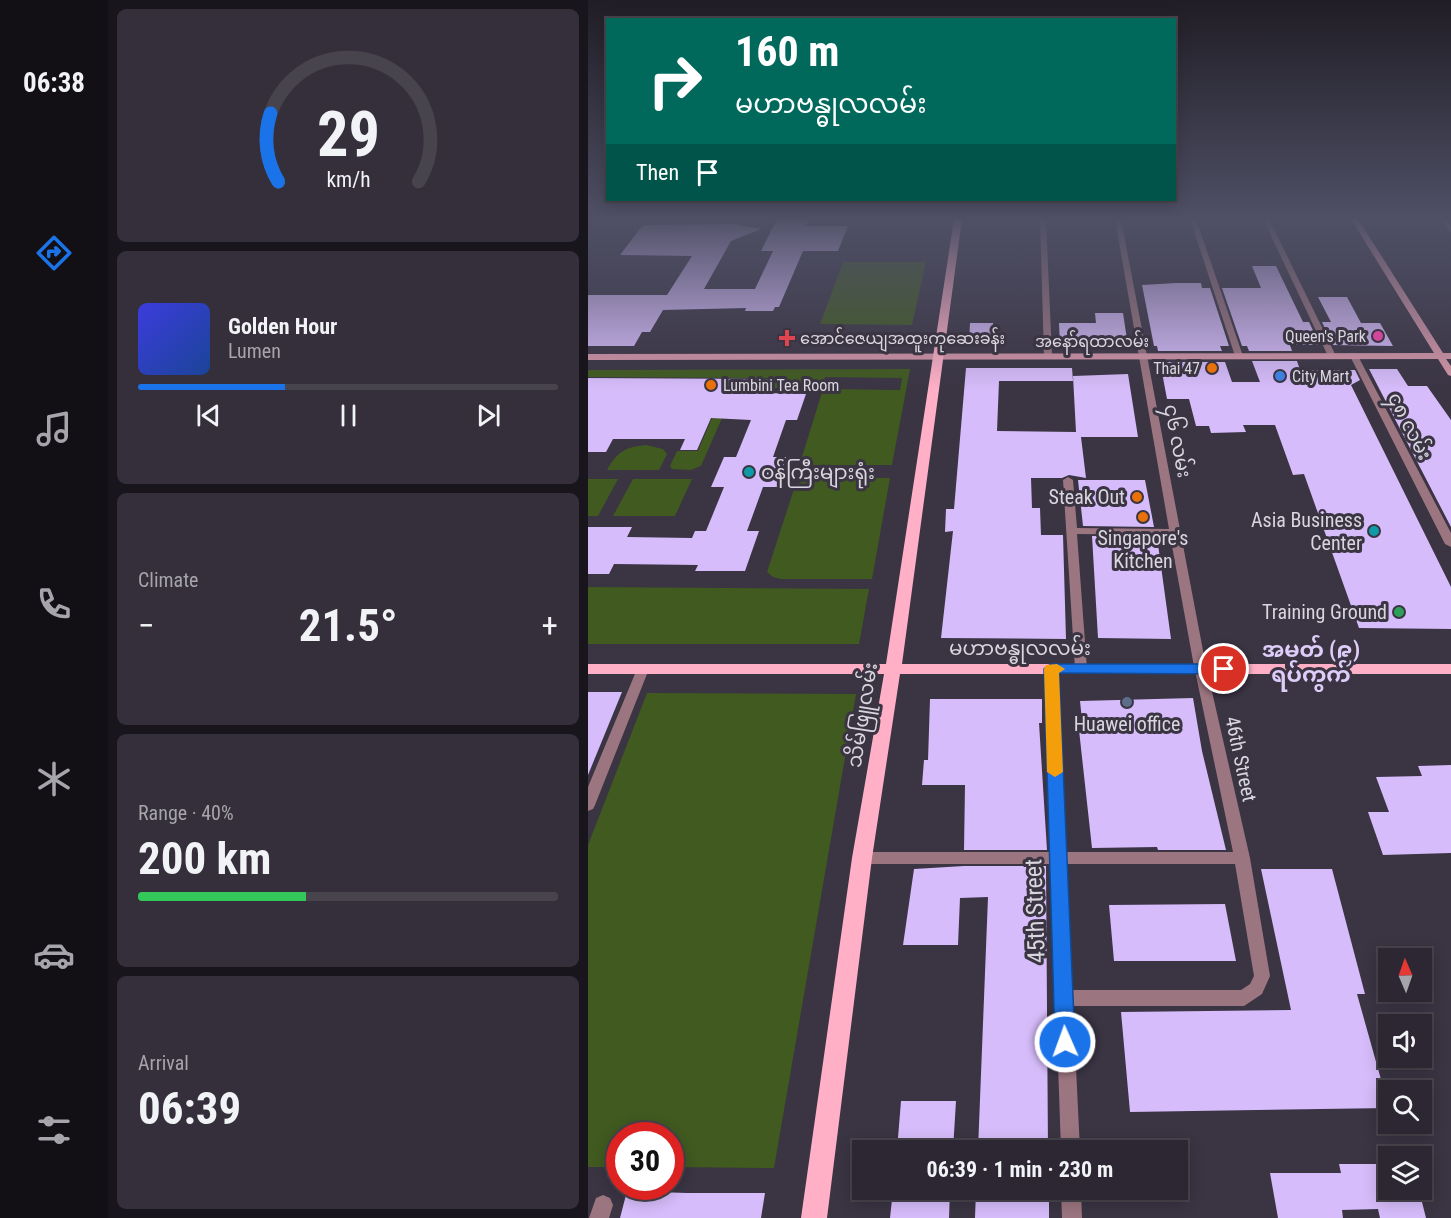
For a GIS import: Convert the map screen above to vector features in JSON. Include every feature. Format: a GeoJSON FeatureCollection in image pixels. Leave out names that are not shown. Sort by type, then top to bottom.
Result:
{"type":"FeatureCollection","features":[{"type":"Feature","properties":{"kind":"main road","name":"သိမ်ဖြူလမ်း"},"geometry":{"type":"LineString","coordinates":[[813,1218],[862,858],[894,668],[950,276]]}},
{"type":"Feature","properties":{"kind":"main road"},"geometry":{"type":"LineString","coordinates":[[1390,276],[1451,373]]}},
{"type":"Feature","properties":{"kind":"main road","name":"အနော်ရထာလမ်း"},"geometry":{"type":"LineString","coordinates":[[588,357],[1451,356]]}},
{"type":"Feature","properties":{"kind":"main road","name":"မဟာဗန္ဓုလလမ်း"},"geometry":{"type":"LineString","coordinates":[[588,669],[1051,669],[1080,664],[1451,669]]}},
{"type":"Feature","properties":{"kind":"street"},"geometry":{"type":"LineString","coordinates":[[1045,276],[1048,356]]}},
{"type":"Feature","properties":{"kind":"street","name":"၄၆ လမ်း"},"geometry":{"type":"LineString","coordinates":[[1128,276],[1200,665]]}},
{"type":"Feature","properties":{"kind":"street"},"geometry":{"type":"LineString","coordinates":[[1212,276],[1239,356]]}},
{"type":"Feature","properties":{"kind":"street"},"geometry":{"type":"LineString","coordinates":[[1293,276],[1332,356]]}},
{"type":"Feature","properties":{"kind":"street","name":"၄၈ လမ်း"},"geometry":{"type":"LineString","coordinates":[[1354,356],[1451,544]]}},
{"type":"Feature","properties":{"kind":"street"},"geometry":{"type":"LineString","coordinates":[[1068,480],[1080,664]]}},
{"type":"Feature","properties":{"kind":"street"},"geometry":{"type":"LineString","coordinates":[[1071,531],[1175,532]]}},
{"type":"Feature","properties":{"kind":"street","name":"46th Street"},"geometry":{"type":"LineString","coordinates":[[1064,998],[1244,998],[1256,989],[1262,976],[1242,858],[1200,665]]}},
{"type":"Feature","properties":{"kind":"street"},"geometry":{"type":"LineString","coordinates":[[588,805],[643,669]]}},
{"type":"Feature","properties":{"kind":"street","name":"45th Street"},"geometry":{"type":"LineString","coordinates":[[1051,669],[1070,1140]]}},
{"type":"Feature","properties":{"kind":"street"},"geometry":{"type":"LineString","coordinates":[[862,858],[1242,858]]}},
{"type":"Feature","properties":{"kind":"street"},"geometry":{"type":"LineString","coordinates":[[1071,1200],[1072,1218]]}},
{"type":"Feature","properties":{"kind":"green space"},"geometry":{"type":"Polygon","coordinates":[[[838,276],[923,276],[912,325],[820,324],[838,276]]]}},
{"type":"Feature","properties":{"kind":"green space"},"geometry":{"type":"Polygon","coordinates":[[[910,369],[892,465],[813,465],[801,460],[823,389],[900,390],[902,378],[825,377],[822,388],[770,388],[774,378],[588,377],[588,370],[910,369]]]}},
{"type":"Feature","properties":{"kind":"green space"},"geometry":{"type":"Polygon","coordinates":[[[712,418],[722,418],[701,466],[691,470],[672,469],[670,466],[677,451],[698,451],[712,418]]]}},
{"type":"Feature","properties":{"kind":"green space"},"geometry":{"type":"Polygon","coordinates":[[[646,445],[663,449],[667,454],[659,470],[607,470],[622,451],[646,445]]]}},
{"type":"Feature","properties":{"kind":"green space"},"geometry":{"type":"Polygon","coordinates":[[[811,478],[890,478],[872,579],[781,579],[767,572],[794,489],[799,483],[811,478]]]}},
{"type":"Feature","properties":{"kind":"green space"},"geometry":{"type":"Polygon","coordinates":[[[588,479],[618,479],[598,516],[588,516],[588,479]]]}},
{"type":"Feature","properties":{"kind":"green space"},"geometry":{"type":"Polygon","coordinates":[[[633,479],[692,479],[675,516],[613,516],[633,479]]]}},
{"type":"Feature","properties":{"kind":"green space"},"geometry":{"type":"Polygon","coordinates":[[[588,587],[869,589],[859,644],[588,644],[588,587]]]}},
{"type":"Feature","properties":{"kind":"green space"},"geometry":{"type":"Polygon","coordinates":[[[647,693],[856,694],[774,1168],[684,1167],[684,1122],[606,1122],[606,1167],[588,1167],[588,845],[647,693]]]}},
{"type":"Feature","properties":{"kind":"building"},"geometry":{"type":"Polygon","coordinates":[[[679,276],[711,276],[704,289],[755,289],[761,276],[792,276],[779,307],[775,307],[773,311],[745,311],[746,308],[663,310],[650,332],[642,332],[634,346],[588,346],[588,295],[667,295],[679,276]]]}},
{"type":"Feature","properties":{"kind":"building"},"geometry":{"type":"Polygon","coordinates":[[[1256,276],[1281,276],[1303,322],[1309,322],[1320,345],[1290,345],[1292,351],[1249,351],[1247,346],[1242,346],[1222,288],[1261,288],[1256,276]]]}},
{"type":"Feature","properties":{"kind":"building"},"geometry":{"type":"Polygon","coordinates":[[[1201,283],[1202,288],[1210,288],[1229,346],[1220,346],[1222,351],[1158,351],[1157,346],[1154,346],[1142,285],[1201,283]]]}},
{"type":"Feature","properties":{"kind":"building"},"geometry":{"type":"Polygon","coordinates":[[[1318,297],[1347,297],[1361,323],[1380,323],[1393,346],[1333,345],[1322,322],[1331,322],[1318,297]]]}},
{"type":"Feature","properties":{"kind":"building"},"geometry":{"type":"Polygon","coordinates":[[[1095,313],[1123,313],[1128,346],[1060,345],[1059,323],[1096,323],[1095,313]]]}},
{"type":"Feature","properties":{"kind":"building"},"geometry":{"type":"Polygon","coordinates":[[[970,323],[993,323],[993,344],[969,344],[970,323]]]}},
{"type":"Feature","properties":{"kind":"building","name":"Asia Business Center"},"geometry":{"type":"Polygon","coordinates":[[[1252,361],[1297,361],[1300,370],[1355,370],[1360,380],[1351,385],[1451,587],[1451,629],[1359,628],[1304,474],[1293,475],[1275,425],[1243,425],[1246,432],[1211,433],[1209,426],[1196,426],[1189,399],[1167,399],[1160,362],[1225,362],[1232,382],[1260,382],[1252,361]]]}},
{"type":"Feature","properties":{"kind":"building"},"geometry":{"type":"Polygon","coordinates":[[[966,368],[1072,368],[1073,381],[999,381],[997,431],[1076,432],[1073,376],[1128,374],[1138,437],[1081,437],[1086,478],[1069,475],[1062,478],[1031,478],[1032,508],[1040,508],[1041,535],[1063,535],[1066,639],[941,638],[953,531],[945,532],[946,509],[954,509],[966,368]]]}},
{"type":"Feature","properties":{"kind":"building"},"geometry":{"type":"Polygon","coordinates":[[[1369,369],[1397,369],[1408,386],[1427,386],[1451,420],[1451,527],[1369,369]]]}},
{"type":"Feature","properties":{"kind":"building"},"geometry":{"type":"Polygon","coordinates":[[[588,378],[770,379],[765,393],[806,394],[797,420],[786,420],[773,457],[786,457],[777,487],[763,487],[747,531],[759,531],[745,571],[695,571],[698,565],[614,564],[609,574],[588,574],[588,527],[632,527],[627,537],[692,538],[695,531],[706,531],[724,487],[711,487],[724,457],[736,457],[751,420],[711,418],[697,450],[680,450],[685,439],[613,439],[606,452],[588,452],[588,378]]]}},
{"type":"Feature","properties":{"kind":"building"},"geometry":{"type":"Polygon","coordinates":[[[1078,480],[1145,480],[1154,527],[1083,526],[1078,480]]]}},
{"type":"Feature","properties":{"kind":"building"},"geometry":{"type":"Polygon","coordinates":[[[1092,536],[1157,537],[1171,639],[1098,638],[1092,536]]]}},
{"type":"Feature","properties":{"kind":"building"},"geometry":{"type":"Polygon","coordinates":[[[588,692],[622,692],[588,775],[588,692]]]}},
{"type":"Feature","properties":{"kind":"building"},"geometry":{"type":"Polygon","coordinates":[[[1193,698],[1202,751],[1226,850],[1158,850],[1157,847],[1092,848],[1079,730],[1083,730],[1080,701],[1193,698]]]}},
{"type":"Feature","properties":{"kind":"building"},"geometry":{"type":"Polygon","coordinates":[[[930,699],[1042,699],[1042,723],[1039,723],[1047,850],[964,850],[965,785],[922,785],[924,760],[928,760],[930,699]]]}},
{"type":"Feature","properties":{"kind":"building"},"geometry":{"type":"Polygon","coordinates":[[[1451,765],[1451,853],[1383,855],[1368,812],[1389,812],[1376,777],[1422,776],[1418,766],[1451,765]]]}},
{"type":"Feature","properties":{"kind":"building"},"geometry":{"type":"Polygon","coordinates":[[[964,866],[1046,866],[1048,1140],[978,1140],[988,897],[960,898],[958,945],[903,945],[914,869],[964,866]]]}},
{"type":"Feature","properties":{"kind":"building"},"geometry":{"type":"Polygon","coordinates":[[[1261,869],[1332,869],[1365,994],[1357,994],[1381,1080],[1378,1080],[1378,1108],[1130,1112],[1121,1012],[1291,1010],[1261,869]]]}},
{"type":"Feature","properties":{"kind":"building"},"geometry":{"type":"Polygon","coordinates":[[[1225,904],[1236,961],[1114,961],[1109,905],[1225,904]]]}},
{"type":"Feature","properties":{"kind":"building"},"geometry":{"type":"Polygon","coordinates":[[[901,1101],[956,1101],[954,1140],[898,1140],[901,1101]]]}},
{"type":"Feature","properties":{"kind":"building"},"geometry":{"type":"Polygon","coordinates":[[[1339,1164],[1378,1164],[1378,1200],[1422,1200],[1426,1218],[1380,1218],[1378,1209],[1342,1210],[1343,1218],[1278,1218],[1270,1173],[1341,1173],[1339,1164]]]}},
{"type":"Feature","properties":{"kind":"building"},"geometry":{"type":"Polygon","coordinates":[[[684,1193],[765,1193],[761,1218],[620,1218],[625,1200],[684,1200],[684,1193]]]}},
{"type":"Feature","properties":{"kind":"building"},"geometry":{"type":"Polygon","coordinates":[[[892,1200],[950,1200],[949,1218],[890,1218],[892,1200]]]}},
{"type":"Feature","properties":{"kind":"building"},"geometry":{"type":"Polygon","coordinates":[[[976,1200],[1049,1200],[1049,1218],[975,1218],[976,1200]]]}},
{"type":"Feature","properties":{"kind":"slow traffic"},"geometry":{"type":"LineString","coordinates":[[1055,772],[1051,669],[1057,669]]}},
{"type":"Feature","properties":{"kind":"place","name":"Queen's Park"},"geometry":{"type":"Point","coordinates":[1378,336]}},
{"type":"Feature","properties":{"kind":"place","name":"အောင်ဇေယျအထူးကုဆေးခန်း"},"geometry":{"type":"Point","coordinates":[787,338]}},
{"type":"Feature","properties":{"kind":"place","name":"Thai 47"},"geometry":{"type":"Point","coordinates":[1212,368]}},
{"type":"Feature","properties":{"kind":"place","name":"City Mart"},"geometry":{"type":"Point","coordinates":[1280,376]}},
{"type":"Feature","properties":{"kind":"place","name":"Lumbini Tea Room"},"geometry":{"type":"Point","coordinates":[711,385]}},
{"type":"Feature","properties":{"kind":"place","name":"ဝန်ကြီးများရုံး"},"geometry":{"type":"Point","coordinates":[749,472]}},
{"type":"Feature","properties":{"kind":"place","name":"Steak Out"},"geometry":{"type":"Point","coordinates":[1137,497]}},
{"type":"Feature","properties":{"kind":"place","name":"Singapore's Kitchen"},"geometry":{"type":"Point","coordinates":[1143,517]}},
{"type":"Feature","properties":{"kind":"place","name":"Asia Business Center"},"geometry":{"type":"Point","coordinates":[1374,531]}},
{"type":"Feature","properties":{"kind":"place","name":"Training Ground"},"geometry":{"type":"Point","coordinates":[1399,612]}},
{"type":"Feature","properties":{"kind":"place","name":"Huawei office"},"geometry":{"type":"Point","coordinates":[1127,702]}},
{"type":"Feature","properties":{"kind":"district","name":"အမှတ် (၉) ရပ်ကွက်"},"geometry":{"type":"Point","coordinates":[1311,662]}},
{"type":"Feature","properties":{"kind":"route"},"geometry":{"type":"LineString","coordinates":[[1065,1042],[1051,669],[1224,669]]}}]}
